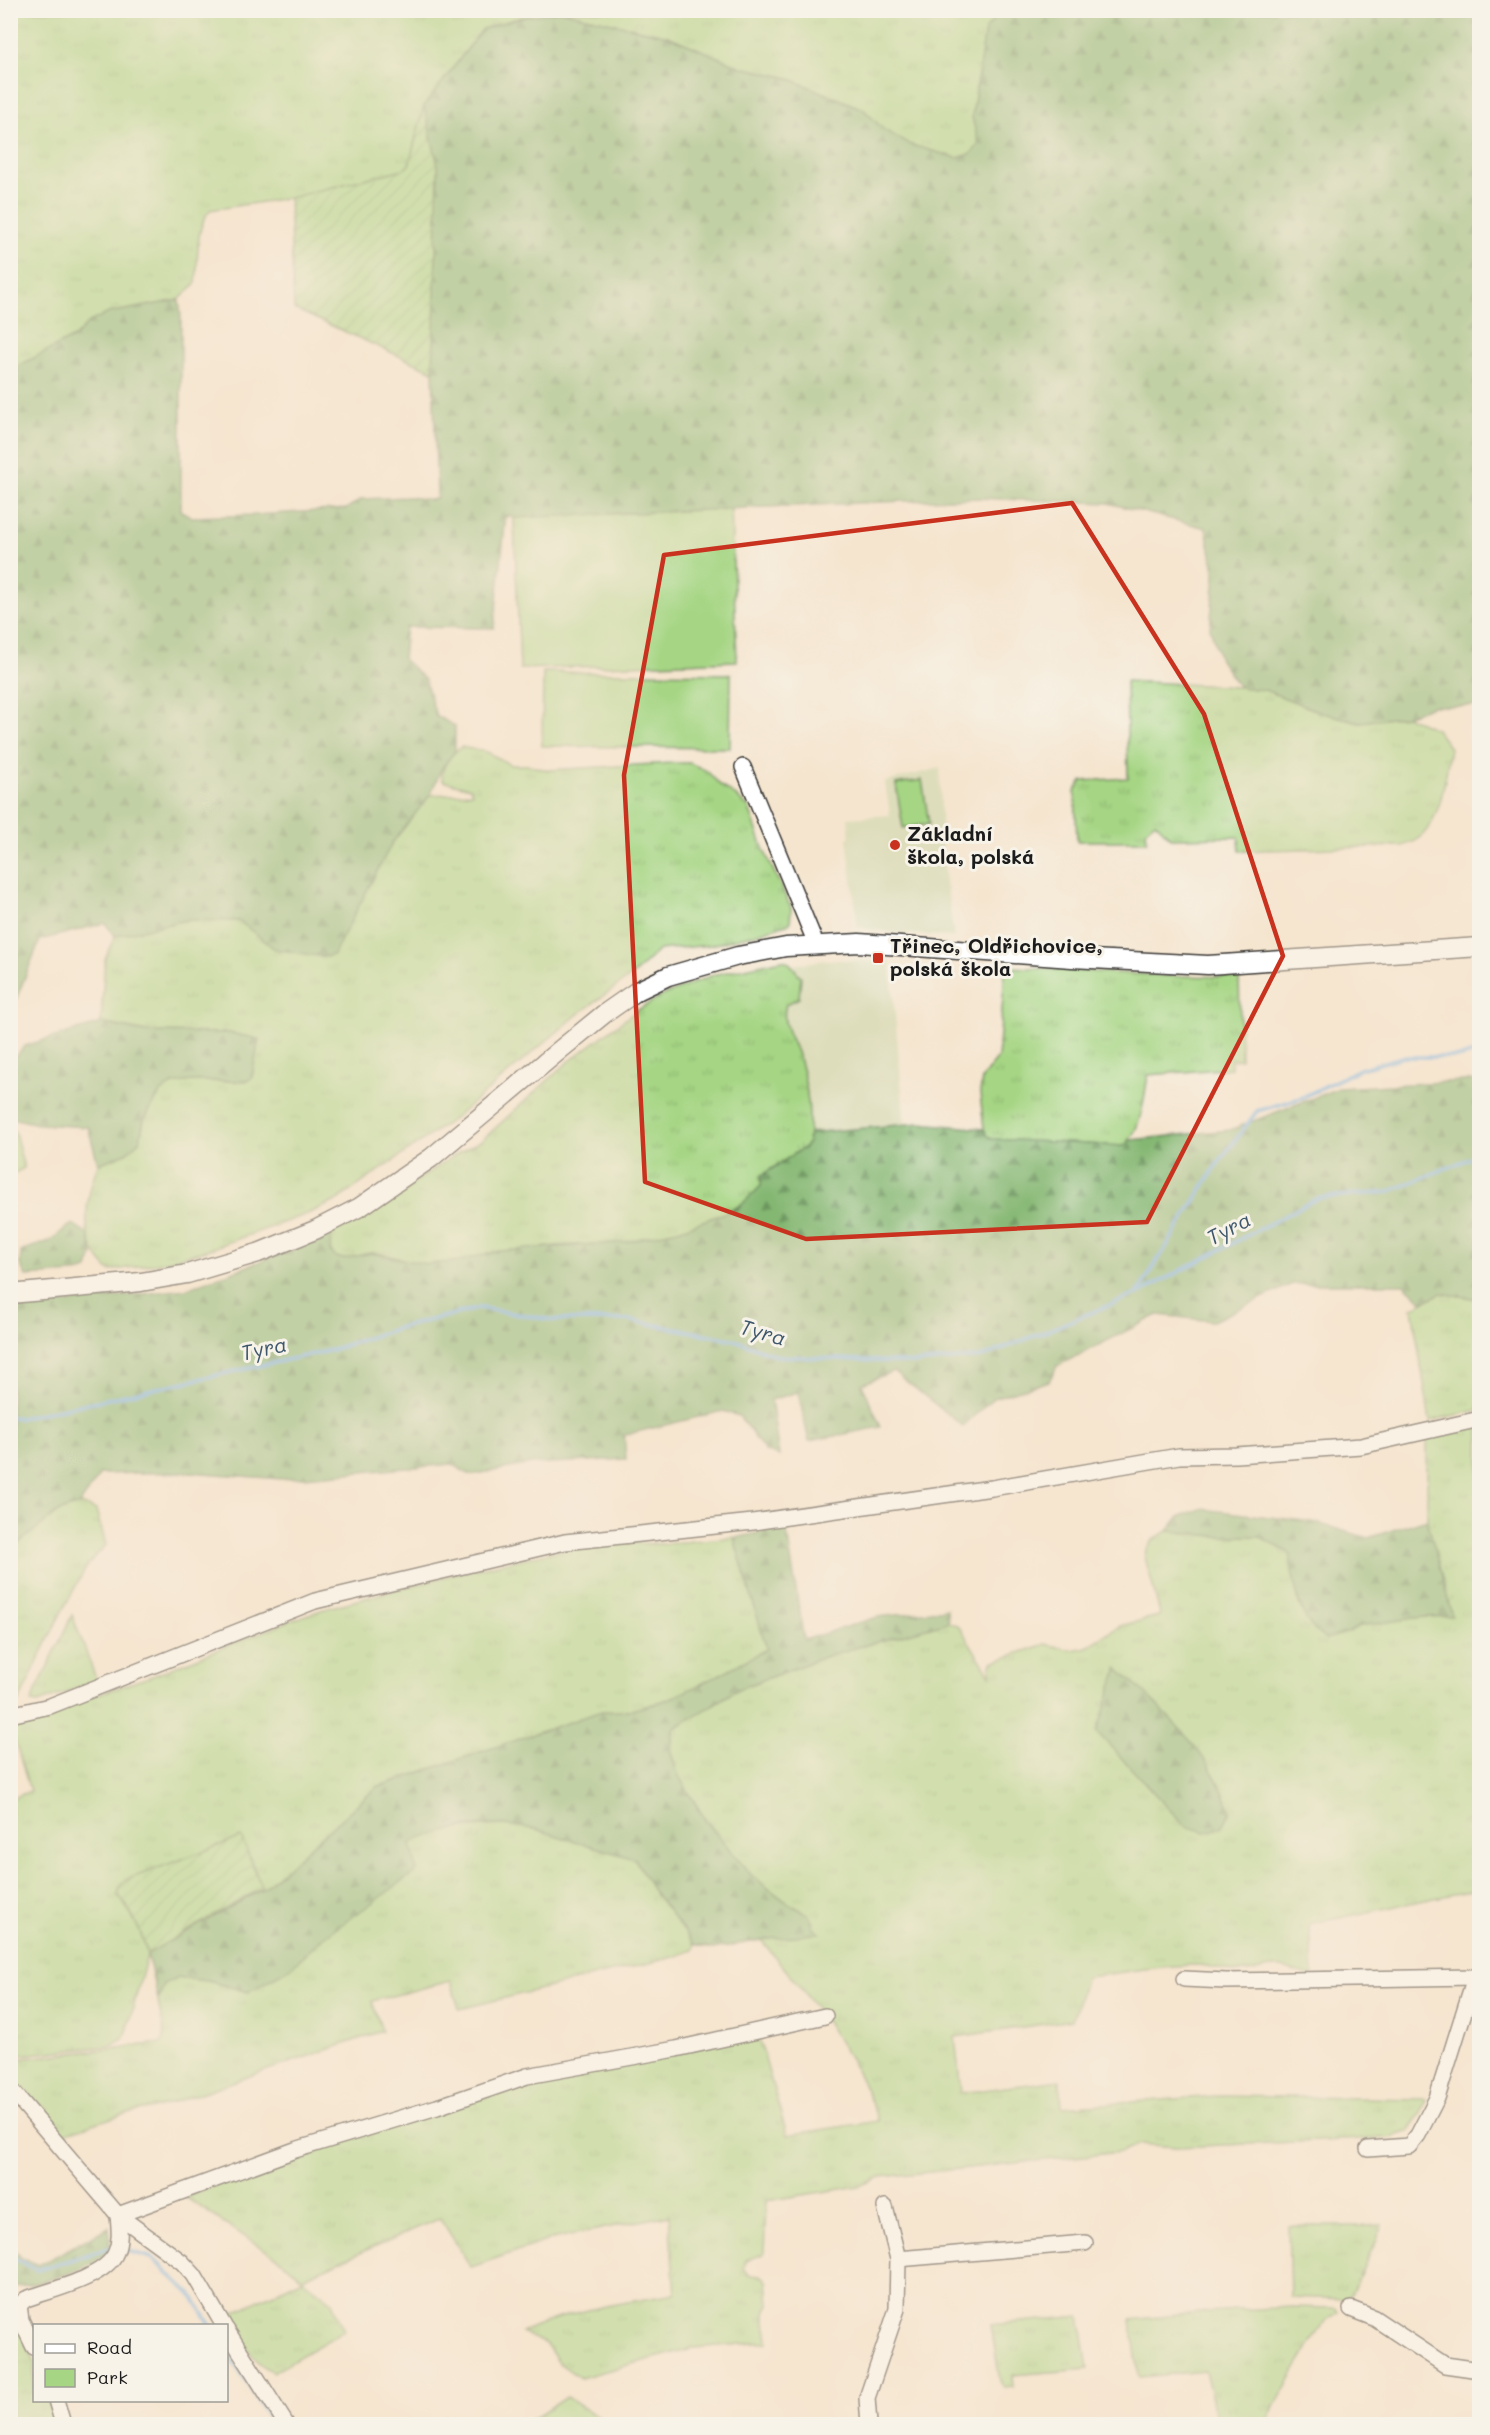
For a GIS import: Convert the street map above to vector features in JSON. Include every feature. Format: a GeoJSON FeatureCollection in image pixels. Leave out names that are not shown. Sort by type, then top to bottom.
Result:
{"type":"FeatureCollection","features":[{"type":"Feature","properties":{"kind":"street"},"geometry":{"type":"LineString","coordinates":[[743,767],[816,944]]}},
{"type":"Feature","properties":{"kind":"street"},"geometry":{"type":"LineString","coordinates":[[10,1293],[141,1282],[187,1274],[258,1253],[315,1230],[360,1207],[431,1158],[604,1014],[637,992],[668,976],[701,966],[767,951],[816,944],[859,943],[1208,965],[1479,947]]}},
{"type":"Feature","properties":{"kind":"street"},"geometry":{"type":"LineString","coordinates":[[10,1715],[50,1706],[315,1602],[565,1542],[775,1519],[992,1488],[1179,1456],[1236,1455],[1361,1446],[1479,1419]]}},
{"type":"Feature","properties":{"kind":"street"},"geometry":{"type":"LineString","coordinates":[[1184,1978],[1227,1982],[1477,1975],[1437,2098],[1418,2134],[1409,2146],[1368,2149]]}},
{"type":"Feature","properties":{"kind":"street"},"geometry":{"type":"LineString","coordinates":[[118,2215],[295,2150],[437,2107],[527,2076],[676,2049],[825,2016]]}},
{"type":"Feature","properties":{"kind":"street"},"geometry":{"type":"LineString","coordinates":[[10,2088],[118,2215],[182,2262],[194,2275],[224,2324]]}},
{"type":"Feature","properties":{"kind":"street"},"geometry":{"type":"LineString","coordinates":[[869,2424],[867,2398],[897,2309],[898,2259],[885,2207]]}},
{"type":"Feature","properties":{"kind":"street"},"geometry":{"type":"LineString","coordinates":[[33,2345],[21,2320],[19,2305],[26,2299],[88,2277],[102,2269],[116,2255],[120,2238],[118,2215]]}},
{"type":"Feature","properties":{"kind":"street"},"geometry":{"type":"LineString","coordinates":[[898,2259],[1085,2243]]}},
{"type":"Feature","properties":{"kind":"street"},"geometry":{"type":"LineString","coordinates":[[1351,2309],[1374,2318],[1445,2366],[1479,2370]]}},
{"type":"Feature","properties":{"kind":"street"},"geometry":{"type":"LineString","coordinates":[[228,2330],[286,2424]]}},
{"type":"Feature","properties":{"kind":"street"},"geometry":{"type":"LineString","coordinates":[[57,2402],[63,2424]]}},
{"type":"Feature","properties":{"kind":"highlighted area"},"geometry":{"type":"Polygon","coordinates":[[[1072,503],[1204,714],[1283,956],[1147,1222],[806,1239],[645,1182],[624,775],[664,555],[1072,503]]]}},
{"type":"Feature","properties":{"kind":"shaded area","name":"Základní škola, polská"},"geometry":{"type":"Polygon","coordinates":[[[940,768],[942,853],[954,937],[894,933],[858,927],[847,838],[850,837],[848,818],[890,815],[885,782],[940,768]]]}},
{"type":"Feature","properties":{"kind":"shaded area"},"geometry":{"type":"Polygon","coordinates":[[[826,960],[890,961],[905,1125],[809,1133],[805,1082],[799,1057],[786,1032],[784,1010],[786,1004],[799,998],[801,976],[792,965],[826,960]]]}},
{"type":"Feature","properties":{"kind":"green space"},"geometry":{"type":"Polygon","coordinates":[[[10,11],[560,11],[518,18],[483,29],[424,106],[409,165],[404,169],[289,198],[210,210],[199,235],[196,283],[179,300],[109,313],[89,322],[76,336],[11,370],[10,11]]]}},
{"type":"Feature","properties":{"kind":"green space"},"geometry":{"type":"Polygon","coordinates":[[[560,11],[1001,11],[985,30],[972,117],[979,144],[971,154],[957,158],[911,145],[884,131],[863,109],[785,77],[741,67],[668,36],[560,11]]]}},
{"type":"Feature","properties":{"kind":"green space"},"geometry":{"type":"Polygon","coordinates":[[[560,11],[668,36],[741,67],[785,77],[863,109],[884,130],[911,145],[957,158],[971,154],[979,144],[972,117],[985,30],[1001,11],[1479,11],[1479,706],[1432,706],[1406,716],[1360,722],[1323,713],[1265,690],[1239,687],[1220,660],[1210,628],[1215,575],[1206,528],[1108,503],[975,498],[514,518],[506,515],[494,628],[406,627],[403,659],[425,680],[436,716],[455,726],[455,751],[442,768],[430,795],[392,843],[333,955],[325,957],[275,949],[239,921],[187,920],[115,936],[105,923],[40,940],[11,1012],[11,370],[76,336],[89,322],[109,313],[179,300],[181,317],[181,511],[192,517],[256,515],[346,509],[362,499],[409,497],[432,500],[437,498],[433,371],[438,166],[424,106],[483,29],[518,18],[560,11]]]}},
{"type":"Feature","properties":{"kind":"green space"},"geometry":{"type":"Polygon","coordinates":[[[424,106],[438,166],[433,371],[294,309],[289,198],[404,169],[409,165],[424,106]]]}},
{"type":"Feature","properties":{"kind":"green space"},"geometry":{"type":"Polygon","coordinates":[[[731,509],[737,661],[520,669],[514,518],[731,509]]]}},
{"type":"Feature","properties":{"kind":"green space"},"geometry":{"type":"Polygon","coordinates":[[[543,672],[731,674],[730,748],[542,746],[543,672]]]}},
{"type":"Feature","properties":{"kind":"green space"},"geometry":{"type":"Polygon","coordinates":[[[1126,681],[1265,690],[1323,713],[1360,722],[1406,716],[1436,729],[1450,748],[1442,796],[1434,818],[1420,838],[1402,846],[1240,851],[1239,837],[1171,838],[1155,822],[1146,830],[1147,841],[1077,841],[1075,791],[1082,781],[1128,778],[1126,681]]]}},
{"type":"Feature","properties":{"kind":"green space"},"geometry":{"type":"Polygon","coordinates":[[[461,747],[487,752],[511,765],[527,765],[548,770],[690,763],[707,771],[721,786],[749,808],[763,848],[791,908],[790,923],[711,945],[659,950],[635,973],[577,1015],[456,1117],[336,1201],[307,1214],[210,1249],[164,1262],[110,1271],[99,1260],[88,1234],[87,1206],[98,1164],[126,1153],[140,1140],[144,1120],[160,1093],[173,1084],[191,1081],[246,1081],[252,1077],[230,1033],[146,1032],[101,1023],[105,959],[115,936],[172,922],[201,919],[239,921],[255,932],[365,890],[392,843],[429,795],[472,793],[470,788],[443,781],[444,766],[453,753],[461,747]]]}},
{"type":"Feature","properties":{"kind":"green space"},"geometry":{"type":"Polygon","coordinates":[[[922,780],[929,824],[903,828],[896,784],[922,780]]]}},
{"type":"Feature","properties":{"kind":"green space"},"geometry":{"type":"Polygon","coordinates":[[[782,960],[790,964],[801,976],[799,998],[786,1004],[785,1019],[804,1078],[809,1110],[808,1142],[805,1147],[762,1175],[762,1186],[735,1208],[699,1224],[642,1239],[557,1246],[445,1263],[423,1264],[372,1253],[340,1259],[331,1252],[332,1232],[390,1199],[455,1155],[482,1140],[567,1063],[636,1011],[662,996],[713,975],[782,960]]]}},
{"type":"Feature","properties":{"kind":"green space"},"geometry":{"type":"Polygon","coordinates":[[[1011,967],[1171,976],[1239,977],[1241,1059],[1231,1060],[1231,1068],[1148,1075],[1135,1131],[1124,1146],[992,1139],[984,1129],[980,1093],[982,1078],[998,1058],[1005,973],[1011,967]]]}},
{"type":"Feature","properties":{"kind":"green space"},"geometry":{"type":"Polygon","coordinates":[[[101,1023],[146,1032],[230,1033],[259,1039],[252,1077],[247,1081],[191,1081],[173,1084],[160,1093],[144,1120],[140,1140],[126,1153],[98,1164],[88,1127],[38,1124],[11,1118],[10,1062],[25,1046],[101,1023]]]}},
{"type":"Feature","properties":{"kind":"green space"},"geometry":{"type":"Polygon","coordinates":[[[1479,1080],[1479,1299],[1441,1293],[1423,1302],[1404,1284],[1292,1284],[1213,1321],[1158,1315],[1057,1366],[1049,1381],[993,1398],[963,1426],[893,1371],[862,1384],[881,1427],[809,1441],[798,1392],[771,1400],[779,1456],[765,1451],[739,1416],[723,1411],[624,1435],[626,1459],[532,1464],[470,1475],[452,1464],[281,1479],[190,1472],[100,1474],[80,1504],[58,1512],[11,1549],[11,1309],[186,1289],[331,1235],[330,1251],[336,1257],[343,1259],[371,1253],[427,1264],[454,1262],[499,1251],[625,1242],[681,1229],[738,1208],[761,1186],[761,1176],[805,1147],[809,1133],[920,1123],[984,1129],[992,1139],[1124,1146],[1130,1140],[1230,1130],[1339,1088],[1479,1080]]]}},
{"type":"Feature","properties":{"kind":"green space"},"geometry":{"type":"Polygon","coordinates":[[[11,1127],[15,1132],[24,1168],[11,1175],[11,1127]]]}},
{"type":"Feature","properties":{"kind":"green space"},"geometry":{"type":"Polygon","coordinates":[[[73,1224],[88,1234],[93,1254],[88,1269],[76,1273],[26,1276],[20,1264],[21,1252],[52,1239],[73,1224]]]}},
{"type":"Feature","properties":{"kind":"green space"},"geometry":{"type":"Polygon","coordinates":[[[1441,1293],[1479,1299],[1479,1410],[1430,1421],[1412,1308],[1441,1293]]]}},
{"type":"Feature","properties":{"kind":"green space"},"geometry":{"type":"Polygon","coordinates":[[[1479,1425],[1480,1820],[1469,1825],[1479,1847],[1479,1885],[1473,1890],[1310,1924],[1313,1976],[1282,1968],[1242,1972],[1182,1965],[1086,1977],[1072,2020],[955,2037],[961,2093],[1060,2080],[1062,2107],[1217,2096],[1426,2099],[1421,2114],[1409,2131],[1389,2138],[1176,2147],[1139,2144],[1121,2152],[881,2177],[859,2186],[766,2201],[764,2254],[746,2260],[744,2268],[749,2275],[762,2276],[767,2281],[769,2305],[765,2318],[768,2342],[692,2348],[580,2378],[559,2363],[546,2344],[521,2332],[577,2313],[675,2294],[669,2215],[552,2239],[471,2267],[440,2218],[302,2278],[288,2265],[185,2197],[419,2117],[561,2074],[564,2077],[564,2073],[758,2035],[787,2135],[878,2121],[868,2095],[843,2047],[812,2003],[761,1940],[820,1932],[815,1929],[808,1914],[788,1903],[752,1876],[706,1821],[678,1775],[671,1753],[673,1729],[738,1689],[830,1655],[948,1622],[959,1626],[990,1675],[992,1662],[1045,1644],[1072,1650],[1087,1647],[1120,1626],[1159,1616],[1145,1557],[1146,1549],[1153,1540],[1168,1531],[1215,1536],[1260,1536],[1289,1553],[1299,1604],[1312,1627],[1349,1632],[1358,1627],[1383,1621],[1451,1616],[1427,1519],[1427,1436],[1479,1425]],[[1117,1669],[1139,1776],[1164,1804],[1200,1755],[1158,1706],[1117,1669]]]}},
{"type":"Feature","properties":{"kind":"green space"},"geometry":{"type":"Polygon","coordinates":[[[80,1504],[96,1510],[106,1545],[88,1564],[61,1613],[15,1709],[11,1709],[11,1549],[58,1512],[80,1504]]]}},
{"type":"Feature","properties":{"kind":"green space"},"geometry":{"type":"Polygon","coordinates":[[[1201,1509],[1313,1522],[1368,1538],[1427,1519],[1452,1616],[1423,1617],[1359,1626],[1349,1632],[1326,1639],[1316,1632],[1303,1613],[1289,1553],[1260,1536],[1215,1536],[1168,1531],[1179,1517],[1201,1509]]]}},
{"type":"Feature","properties":{"kind":"green space"},"geometry":{"type":"Polygon","coordinates":[[[786,1527],[804,1640],[878,1617],[947,1609],[948,1622],[830,1655],[738,1689],[673,1729],[671,1753],[678,1775],[706,1821],[752,1876],[788,1903],[808,1914],[815,1929],[820,1933],[761,1940],[713,1949],[694,1944],[652,1889],[635,1859],[535,1829],[505,1825],[468,1826],[423,1837],[411,1843],[417,1871],[324,1937],[290,1968],[248,1992],[208,1981],[177,1977],[164,1984],[158,1999],[147,1954],[263,1889],[377,1787],[602,1711],[623,1711],[666,1700],[767,1649],[734,1538],[786,1527]]]}},
{"type":"Feature","properties":{"kind":"green space"},"geometry":{"type":"Polygon","coordinates":[[[734,1537],[767,1649],[666,1700],[623,1711],[602,1711],[377,1787],[263,1889],[118,1895],[136,1923],[147,1955],[123,2039],[111,2046],[11,2056],[11,1799],[30,1791],[12,1731],[14,1722],[152,1676],[324,1609],[462,1572],[584,1545],[662,1544],[734,1537]]]}},
{"type":"Feature","properties":{"kind":"green space"},"geometry":{"type":"Polygon","coordinates":[[[72,1615],[97,1681],[38,1703],[31,1702],[72,1615]]]}},
{"type":"Feature","properties":{"kind":"green space"},"geometry":{"type":"Polygon","coordinates":[[[1118,1668],[1168,1716],[1199,1751],[1223,1791],[1231,1812],[1222,1827],[1206,1832],[1185,1826],[1097,1732],[1118,1668]]]}},
{"type":"Feature","properties":{"kind":"green space"},"geometry":{"type":"Polygon","coordinates":[[[505,1825],[535,1829],[635,1859],[652,1889],[694,1944],[693,1950],[674,1957],[459,2009],[451,1981],[372,2001],[382,2031],[159,2107],[131,2112],[61,2134],[11,2080],[10,2060],[162,2043],[164,2030],[158,2001],[164,1984],[177,1977],[208,1981],[248,1992],[290,1968],[324,1937],[410,1843],[433,1834],[457,1829],[505,1825]]]}},
{"type":"Feature","properties":{"kind":"green space"},"geometry":{"type":"Polygon","coordinates":[[[241,1837],[262,1888],[147,1954],[136,1922],[118,1894],[121,1885],[126,1880],[241,1837]]]}},
{"type":"Feature","properties":{"kind":"green space"},"geometry":{"type":"Polygon","coordinates":[[[1288,2226],[1383,2226],[1351,2294],[1345,2299],[1290,2297],[1288,2226]]]}},
{"type":"Feature","properties":{"kind":"green space"},"geometry":{"type":"Polygon","coordinates":[[[109,2227],[109,2248],[96,2260],[73,2272],[33,2284],[11,2287],[11,2244],[21,2258],[39,2265],[109,2227]]]}},
{"type":"Feature","properties":{"kind":"green space"},"geometry":{"type":"Polygon","coordinates":[[[303,2279],[332,2302],[344,2331],[273,2372],[252,2355],[230,2314],[303,2279]]]}},
{"type":"Feature","properties":{"kind":"green space"},"geometry":{"type":"Polygon","coordinates":[[[1291,2307],[1335,2308],[1338,2312],[1321,2326],[1274,2406],[1268,2424],[1218,2424],[1205,2371],[1139,2377],[1131,2320],[1207,2312],[1291,2307]]]}},
{"type":"Feature","properties":{"kind":"green space"},"geometry":{"type":"Polygon","coordinates":[[[1080,2316],[1088,2369],[1012,2375],[1013,2387],[1004,2388],[1000,2381],[991,2325],[1080,2316]]]}},
{"type":"Feature","properties":{"kind":"green space"},"geometry":{"type":"Polygon","coordinates":[[[10,2318],[17,2325],[33,2358],[33,2402],[48,2402],[56,2424],[11,2424],[10,2318]]]}},
{"type":"Feature","properties":{"kind":"green space"},"geometry":{"type":"Polygon","coordinates":[[[566,2397],[610,2424],[525,2424],[566,2397]]]}},
{"type":"Feature","properties":{"kind":"waterway"},"geometry":{"type":"LineString","coordinates":[[1137,1294],[1216,1166],[1257,1111],[1301,1098],[1360,1069],[1403,1057],[1462,1057],[1480,1051]]}},
{"type":"Feature","properties":{"kind":"waterway","name":"Tyra"},"geometry":{"type":"LineString","coordinates":[[10,1417],[20,1418],[328,1351],[398,1328],[480,1308],[552,1320],[629,1320],[735,1340],[777,1356],[916,1363],[982,1357],[1137,1294],[1318,1198],[1388,1192],[1471,1158],[1480,1160]]}},
{"type":"Feature","properties":{"kind":"waterway"},"geometry":{"type":"LineString","coordinates":[[10,2256],[37,2270],[114,2247]]}},
{"type":"Feature","properties":{"kind":"waterway"},"geometry":{"type":"LineString","coordinates":[[122,2249],[152,2258],[191,2294],[210,2324]]}},
{"type":"Feature","properties":{"kind":"waterway"},"geometry":{"type":"LineString","coordinates":[[228,2353],[273,2424]]}},
{"type":"Feature","properties":{"kind":"place","name":"Základní škola, polská"},"geometry":{"type":"Point","coordinates":[895,845]}},
{"type":"Feature","properties":{"kind":"place","name":"Třinec, Oldřichovice, polská škola"},"geometry":{"type":"Point","coordinates":[878,958]}}]}
